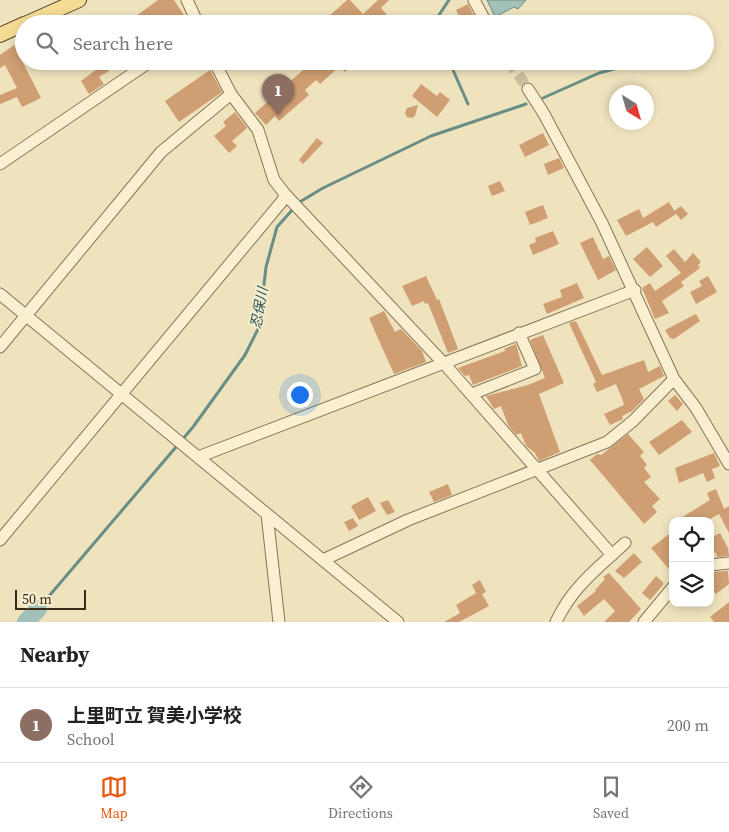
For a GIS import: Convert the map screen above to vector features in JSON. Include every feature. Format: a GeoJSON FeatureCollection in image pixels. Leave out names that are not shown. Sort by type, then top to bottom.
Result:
{"type":"FeatureCollection","features":[{"type":"Feature","properties":{"kind":"main road"},"geometry":{"type":"LineString","coordinates":[[45,15],[78,0]]}},
{"type":"Feature","properties":{"kind":"main road"},"geometry":{"type":"LineString","coordinates":[[0,35],[15,28]]}},
{"type":"Feature","properties":{"kind":"street"},"geometry":{"type":"LineString","coordinates":[[187,0],[194,15]]}},
{"type":"Feature","properties":{"kind":"street"},"geometry":{"type":"LineString","coordinates":[[474,0],[482,15]]}},
{"type":"Feature","properties":{"kind":"street"},"geometry":{"type":"LineString","coordinates":[[0,164],[138,70]]}},
{"type":"Feature","properties":{"kind":"street"},"geometry":{"type":"LineString","coordinates":[[219,70],[231,94],[258,130],[274,180],[472,394],[612,555]]}},
{"type":"Feature","properties":{"kind":"street"},"geometry":{"type":"LineString","coordinates":[[528,89],[544,114],[599,216],[635,290],[674,379],[696,408],[729,464]]}},
{"type":"Feature","properties":{"kind":"street"},"geometry":{"type":"LineString","coordinates":[[0,347],[161,152],[231,94]]}},
{"type":"Feature","properties":{"kind":"street"},"geometry":{"type":"LineString","coordinates":[[0,540],[283,200],[288,197]]}},
{"type":"Feature","properties":{"kind":"street"},"geometry":{"type":"LineString","coordinates":[[198,456],[635,290]]}},
{"type":"Feature","properties":{"kind":"street"},"geometry":{"type":"LineString","coordinates":[[0,294],[398,622]]}},
{"type":"Feature","properties":{"kind":"street"},"geometry":{"type":"LineString","coordinates":[[472,394],[535,369],[519,333]]}},
{"type":"Feature","properties":{"kind":"street"},"geometry":{"type":"LineString","coordinates":[[322,560],[408,520],[607,442],[633,421],[674,379]]}},
{"type":"Feature","properties":{"kind":"street"},"geometry":{"type":"LineString","coordinates":[[267,514],[279,622]]}},
{"type":"Feature","properties":{"kind":"street"},"geometry":{"type":"LineString","coordinates":[[556,622],[572,594],[625,543]]}},
{"type":"Feature","properties":{"kind":"street"},"geometry":{"type":"LineString","coordinates":[[714,565],[729,563]]}},
{"type":"Feature","properties":{"kind":"street"},"geometry":{"type":"LineString","coordinates":[[644,622],[669,592]]}},
{"type":"Feature","properties":{"kind":"water"},"geometry":{"type":"Polygon","coordinates":[[[487,0],[526,0],[518,9],[514,7],[499,15],[494,15],[487,0]]]}},
{"type":"Feature","properties":{"kind":"building"},"geometry":{"type":"Polygon","coordinates":[[[158,0],[174,0],[184,15],[137,15],[158,0]]]}},
{"type":"Feature","properties":{"kind":"building"},"geometry":{"type":"Polygon","coordinates":[[[347,0],[350,0],[363,14],[378,0],[389,0],[381,8],[387,15],[330,15],[347,0]]]}},
{"type":"Feature","properties":{"kind":"building"},"geometry":{"type":"Polygon","coordinates":[[[468,4],[474,15],[458,15],[456,10],[468,4]]]}},
{"type":"Feature","properties":{"kind":"building"},"geometry":{"type":"Polygon","coordinates":[[[14,45],[15,70],[27,70],[41,98],[22,107],[17,97],[0,104],[0,95],[17,88],[5,65],[0,68],[0,55],[14,45]]]}},
{"type":"Feature","properties":{"kind":"building"},"geometry":{"type":"Polygon","coordinates":[[[96,70],[109,71],[99,77],[104,84],[89,94],[81,81],[96,70]]]}},
{"type":"Feature","properties":{"kind":"building"},"geometry":{"type":"Polygon","coordinates":[[[210,70],[222,92],[179,122],[165,101],[210,70]]]}},
{"type":"Feature","properties":{"kind":"building"},"geometry":{"type":"Polygon","coordinates":[[[303,70],[336,70],[320,84],[316,80],[305,90],[309,95],[279,121],[275,116],[266,125],[255,113],[303,70]]]}},
{"type":"Feature","properties":{"kind":"building"},"geometry":{"type":"Polygon","coordinates":[[[421,84],[437,96],[440,92],[450,100],[437,117],[412,96],[421,84]]]}},
{"type":"Feature","properties":{"kind":"building"},"geometry":{"type":"Polygon","coordinates":[[[418,105],[415,116],[412,118],[407,117],[405,113],[407,108],[418,105]]]}},
{"type":"Feature","properties":{"kind":"building"},"geometry":{"type":"Polygon","coordinates":[[[235,112],[247,128],[232,141],[237,146],[229,153],[214,136],[226,126],[223,122],[235,112]]]}},
{"type":"Feature","properties":{"kind":"building"},"geometry":{"type":"Polygon","coordinates":[[[543,133],[549,145],[525,157],[519,145],[543,133]]]}},
{"type":"Feature","properties":{"kind":"building"},"geometry":{"type":"Polygon","coordinates":[[[317,138],[323,143],[303,164],[299,160],[317,138]]]}},
{"type":"Feature","properties":{"kind":"building"},"geometry":{"type":"Polygon","coordinates":[[[559,158],[564,168],[548,175],[544,164],[559,158]]]}},
{"type":"Feature","properties":{"kind":"building"},"geometry":{"type":"Polygon","coordinates":[[[500,181],[505,191],[492,196],[488,186],[500,181]]]}},
{"type":"Feature","properties":{"kind":"building"},"geometry":{"type":"Polygon","coordinates":[[[669,202],[676,214],[656,227],[653,222],[626,236],[617,220],[639,209],[643,218],[669,202]]]}},
{"type":"Feature","properties":{"kind":"building"},"geometry":{"type":"Polygon","coordinates":[[[543,205],[548,218],[530,225],[525,212],[543,205]]]}},
{"type":"Feature","properties":{"kind":"building"},"geometry":{"type":"Polygon","coordinates":[[[681,206],[688,214],[681,220],[674,211],[681,206]]]}},
{"type":"Feature","properties":{"kind":"building"},"geometry":{"type":"Polygon","coordinates":[[[553,231],[559,244],[533,255],[529,245],[536,242],[535,238],[553,231]]]}},
{"type":"Feature","properties":{"kind":"building"},"geometry":{"type":"Polygon","coordinates":[[[593,237],[603,259],[609,256],[616,270],[598,280],[580,243],[593,237]]]}},
{"type":"Feature","properties":{"kind":"building"},"geometry":{"type":"Polygon","coordinates":[[[647,247],[663,266],[650,277],[633,259],[647,247]]]}},
{"type":"Feature","properties":{"kind":"building"},"geometry":{"type":"Polygon","coordinates":[[[674,249],[685,262],[693,253],[701,262],[698,265],[700,268],[681,282],[684,286],[662,301],[669,313],[655,319],[642,288],[650,283],[655,291],[681,273],[666,256],[674,249]]]}},
{"type":"Feature","properties":{"kind":"building"},"geometry":{"type":"Polygon","coordinates":[[[426,276],[437,300],[439,299],[458,349],[448,353],[428,303],[425,304],[424,301],[412,306],[402,286],[426,276]]]}},
{"type":"Feature","properties":{"kind":"building"},"geometry":{"type":"Polygon","coordinates":[[[708,276],[717,292],[696,304],[690,292],[702,286],[699,281],[708,276]]]}},
{"type":"Feature","properties":{"kind":"building"},"geometry":{"type":"Polygon","coordinates":[[[577,283],[584,298],[547,314],[543,304],[562,297],[560,290],[577,283]]]}},
{"type":"Feature","properties":{"kind":"building"},"geometry":{"type":"Polygon","coordinates":[[[384,311],[395,332],[401,329],[422,351],[426,362],[394,374],[369,318],[384,311]]]}},
{"type":"Feature","properties":{"kind":"building"},"geometry":{"type":"Polygon","coordinates":[[[696,314],[700,321],[674,339],[670,338],[665,330],[696,314]]]}},
{"type":"Feature","properties":{"kind":"building"},"geometry":{"type":"Polygon","coordinates":[[[576,321],[602,375],[644,360],[648,372],[660,366],[664,376],[639,389],[644,399],[632,411],[622,416],[623,419],[610,425],[604,414],[624,405],[623,401],[616,384],[597,392],[593,384],[596,382],[569,323],[576,321]]]}},
{"type":"Feature","properties":{"kind":"building"},"geometry":{"type":"Polygon","coordinates":[[[543,335],[564,383],[539,394],[560,452],[539,461],[535,453],[526,446],[521,433],[516,435],[508,425],[501,406],[494,409],[486,396],[528,385],[545,378],[530,340],[543,335]]]}},
{"type":"Feature","properties":{"kind":"building"},"geometry":{"type":"Polygon","coordinates":[[[516,344],[522,366],[473,385],[469,375],[465,376],[458,368],[505,351],[504,349],[516,344]]]}},
{"type":"Feature","properties":{"kind":"building"},"geometry":{"type":"Polygon","coordinates":[[[675,395],[683,404],[677,411],[668,401],[675,395]]]}},
{"type":"Feature","properties":{"kind":"building"},"geometry":{"type":"Polygon","coordinates":[[[682,420],[692,432],[659,455],[649,442],[682,420]]]}},
{"type":"Feature","properties":{"kind":"building"},"geometry":{"type":"Polygon","coordinates":[[[628,434],[644,452],[640,456],[647,465],[644,468],[651,477],[644,482],[660,499],[652,506],[657,512],[644,524],[590,460],[597,454],[601,455],[628,434]]]}},
{"type":"Feature","properties":{"kind":"building"},"geometry":{"type":"Polygon","coordinates":[[[714,453],[720,466],[712,469],[715,478],[707,482],[703,473],[679,483],[675,468],[714,453]]]}},
{"type":"Feature","properties":{"kind":"building"},"geometry":{"type":"Polygon","coordinates":[[[448,484],[452,495],[434,502],[429,492],[448,484]]]}},
{"type":"Feature","properties":{"kind":"building"},"geometry":{"type":"Polygon","coordinates":[[[716,489],[724,509],[729,506],[729,533],[719,514],[713,517],[682,517],[710,500],[707,493],[716,489]]]}},
{"type":"Feature","properties":{"kind":"building"},"geometry":{"type":"Polygon","coordinates":[[[368,497],[376,511],[359,520],[351,506],[368,497]]]}},
{"type":"Feature","properties":{"kind":"building"},"geometry":{"type":"Polygon","coordinates":[[[388,500],[395,512],[387,515],[380,503],[388,500]]]}},
{"type":"Feature","properties":{"kind":"building"},"geometry":{"type":"Polygon","coordinates":[[[353,518],[358,526],[349,531],[344,522],[353,518]]]}},
{"type":"Feature","properties":{"kind":"building"},"geometry":{"type":"Polygon","coordinates":[[[720,533],[728,548],[729,556],[717,557],[716,552],[714,553],[714,536],[720,533]]]}},
{"type":"Feature","properties":{"kind":"building"},"geometry":{"type":"Polygon","coordinates":[[[669,534],[669,569],[651,548],[669,534]]]}},
{"type":"Feature","properties":{"kind":"building"},"geometry":{"type":"Polygon","coordinates":[[[634,553],[642,562],[624,578],[615,571],[634,553]]]}},
{"type":"Feature","properties":{"kind":"building"},"geometry":{"type":"Polygon","coordinates":[[[728,571],[729,584],[716,594],[714,592],[714,572],[728,571]]]}},
{"type":"Feature","properties":{"kind":"building"},"geometry":{"type":"Polygon","coordinates":[[[609,573],[641,609],[629,622],[604,622],[615,611],[604,599],[584,616],[577,606],[596,591],[605,579],[603,577],[609,573]]]}},
{"type":"Feature","properties":{"kind":"building"},"geometry":{"type":"Polygon","coordinates":[[[656,576],[663,582],[663,585],[650,600],[642,593],[656,576]]]}},
{"type":"Feature","properties":{"kind":"building"},"geometry":{"type":"Polygon","coordinates":[[[480,580],[486,592],[482,594],[489,606],[459,622],[444,622],[460,613],[456,605],[476,593],[472,585],[480,580]]]}},
{"type":"Feature","properties":{"kind":"building"},"geometry":{"type":"Polygon","coordinates":[[[729,602],[729,622],[714,622],[710,617],[729,602]]]}},
{"type":"Feature","properties":{"kind":"waterway"},"geometry":{"type":"LineString","coordinates":[[439,15],[449,0]]}},
{"type":"Feature","properties":{"kind":"waterway"},"geometry":{"type":"LineString","coordinates":[[453,70],[468,104]]}},
{"type":"Feature","properties":{"kind":"waterway","name":"忍保川"},"geometry":{"type":"LineString","coordinates":[[543,98],[599,73],[610,70]]}},
{"type":"Feature","properties":{"kind":"waterway","name":"忍保川"},"geometry":{"type":"LineString","coordinates":[[298,203],[323,188],[431,136],[526,104]]}},
{"type":"Feature","properties":{"kind":"waterway","name":"忍保川"},"geometry":{"type":"LineString","coordinates":[[38,609],[193,427],[245,355],[259,327],[266,267],[277,227],[294,208]]}},
{"type":"Feature","properties":{"kind":"waterway","name":"忍保川"},"geometry":{"type":"LineString","coordinates":[[26,622],[38,609]]}},
{"type":"Feature","properties":{"kind":"tunnel"},"geometry":{"type":"LineString","coordinates":[[515,70],[528,89]]}},
{"type":"Feature","properties":{"kind":"place","name":"上里町立 賀美小学校"},"geometry":{"type":"Point","coordinates":[278,115]}}]}
